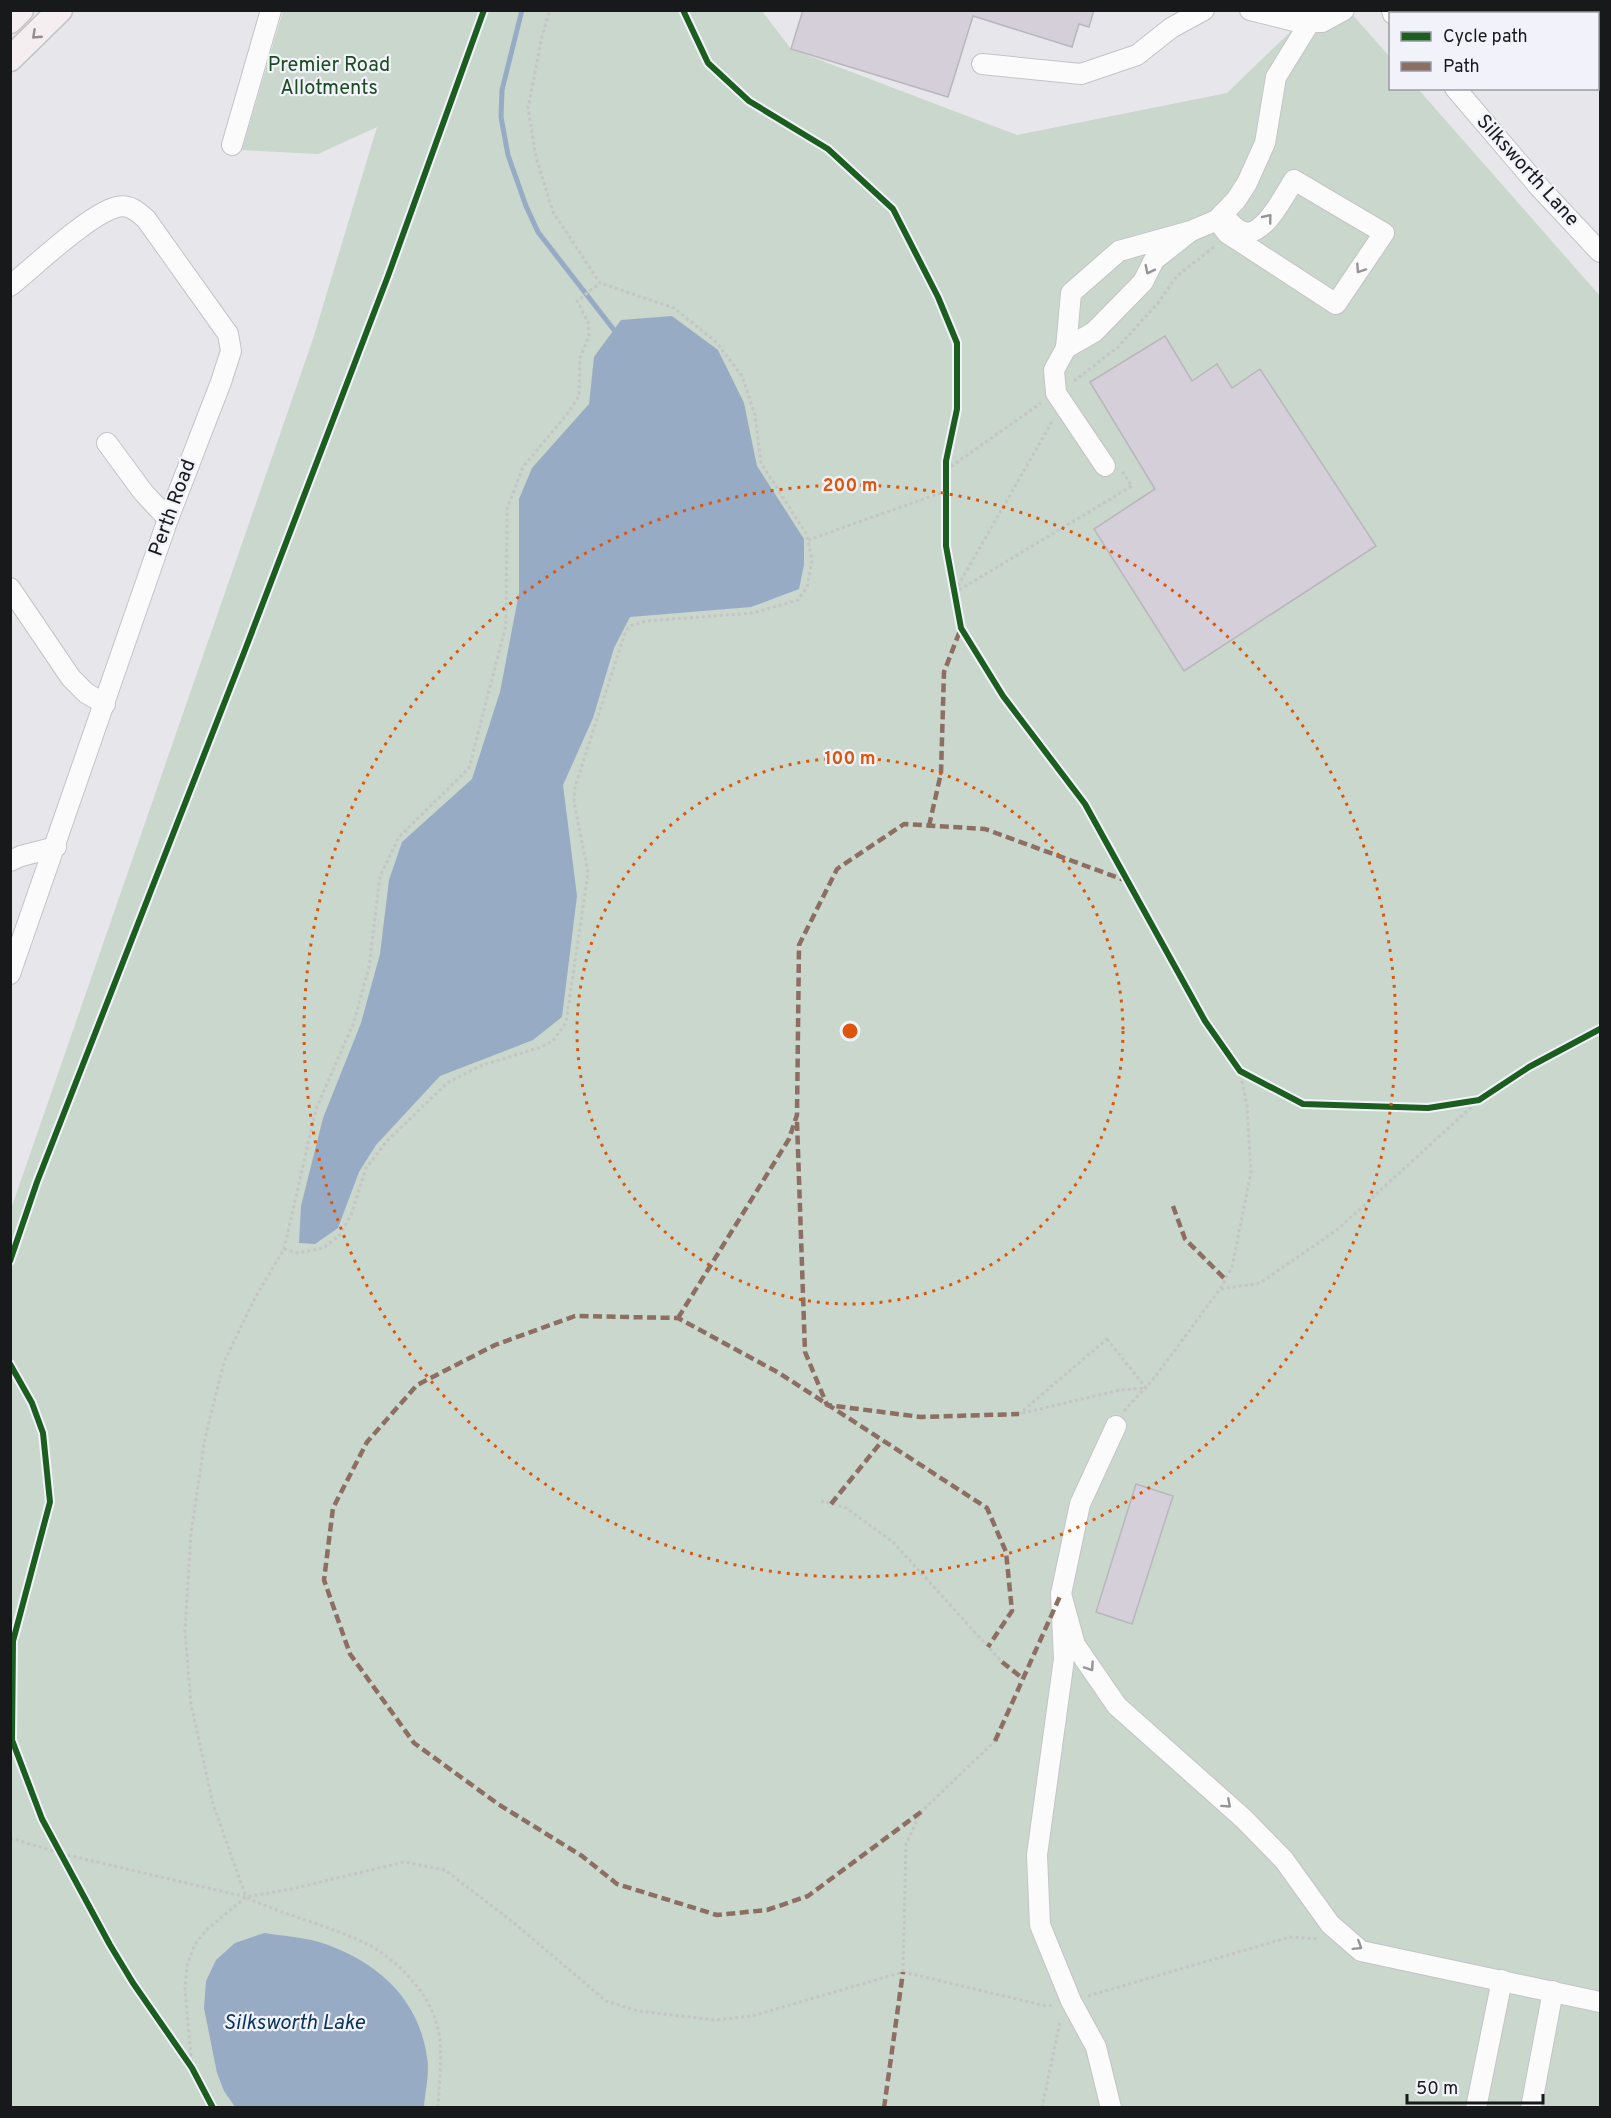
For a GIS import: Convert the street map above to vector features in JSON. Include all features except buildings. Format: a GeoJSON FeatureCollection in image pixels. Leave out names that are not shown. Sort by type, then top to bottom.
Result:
{"type":"FeatureCollection","features":[{"type":"Feature","properties":{"kind":"main road"},"geometry":{"type":"LineString","coordinates":[[10,21],[21,10]]}},
{"type":"Feature","properties":{"kind":"main road"},"geometry":{"type":"LineString","coordinates":[[10,59],[60,10]]}},
{"type":"Feature","properties":{"kind":"street"},"geometry":{"type":"LineString","coordinates":[[232,145],[271,10]]}},
{"type":"Feature","properties":{"kind":"street"},"geometry":{"type":"LineString","coordinates":[[982,64],[1081,74],[1137,55],[1171,28],[1204,10]]}},
{"type":"Feature","properties":{"kind":"street"},"geometry":{"type":"LineString","coordinates":[[1250,10],[1298,22],[1322,22],[1344,10]]}},
{"type":"Feature","properties":{"kind":"street"},"geometry":{"type":"LineString","coordinates":[[1105,466],[1059,398],[1054,370],[1066,348],[1071,293],[1119,251],[1222,222],[1247,183],[1265,143],[1276,77],[1310,22]]}},
{"type":"Feature","properties":{"kind":"street","name":"Silksworth Lane"},"geometry":{"type":"LineString","coordinates":[[1457,90],[1540,189],[1600,252]]}},
{"type":"Feature","properties":{"kind":"street"},"geometry":{"type":"LineString","coordinates":[[1294,180],[1384,233],[1336,304],[1222,222],[1242,232],[1251,232],[1267,222],[1294,180]]}},
{"type":"Feature","properties":{"kind":"street","name":"Perth Road"},"geometry":{"type":"LineString","coordinates":[[10,286],[95,217],[118,206],[134,208],[146,219],[228,334],[231,351],[168,519],[10,974]]}},
{"type":"Feature","properties":{"kind":"street"},"geometry":{"type":"LineString","coordinates":[[1066,348],[1094,332],[1143,282],[1154,260],[1191,231]]}},
{"type":"Feature","properties":{"kind":"street"},"geometry":{"type":"LineString","coordinates":[[107,443],[143,492],[168,519]]}},
{"type":"Feature","properties":{"kind":"street"},"geometry":{"type":"LineString","coordinates":[[10,588],[71,678],[86,693],[105,704]]}},
{"type":"Feature","properties":{"kind":"street"},"geometry":{"type":"LineString","coordinates":[[10,861],[56,847]]}},
{"type":"Feature","properties":{"kind":"street"},"geometry":{"type":"LineString","coordinates":[[1111,2108],[1096,2048],[1065,2002],[1041,1925],[1037,1856],[1064,1659],[1060,1594],[1080,1504],[1116,1426]]}},
{"type":"Feature","properties":{"kind":"street"},"geometry":{"type":"LineString","coordinates":[[1060,1594],[1075,1645],[1117,1706],[1244,1819],[1284,1860],[1330,1924],[1361,1951],[1600,2001]]}},
{"type":"Feature","properties":{"kind":"street"},"geometry":{"type":"LineString","coordinates":[[1476,2108],[1495,1979]]}},
{"type":"Feature","properties":{"kind":"street"},"geometry":{"type":"LineString","coordinates":[[1531,2108],[1553,1991]]}},
{"type":"Feature","properties":{"kind":"path"},"geometry":{"type":"LineString","coordinates":[[284,1249],[298,1253],[323,1248],[339,1236],[351,1215],[366,1168],[387,1141],[447,1083],[480,1066],[542,1047],[553,1041],[566,1022],[588,873],[574,802],[575,787],[625,633],[630,626],[646,621],[753,613],[798,600],[807,587],[812,561],[807,535],[761,463],[754,415],[742,376],[716,342],[674,308],[600,283],[553,212],[536,157],[528,108],[542,36],[550,10]]}},
{"type":"Feature","properties":{"kind":"path"},"geometry":{"type":"LineString","coordinates":[[946,470],[1059,398],[1077,379],[1118,348],[1158,303],[1177,276],[1209,252],[1222,222]]}},
{"type":"Feature","properties":{"kind":"path"},"geometry":{"type":"LineString","coordinates":[[246,1897],[213,1804],[191,1704],[184,1631],[191,1533],[206,1438],[224,1362],[255,1298],[284,1249],[316,1109],[354,1022],[369,967],[380,876],[399,837],[469,768],[507,625],[507,509],[523,467],[568,413],[579,396],[580,358],[589,336],[588,322],[577,301],[600,283]]}},
{"type":"Feature","properties":{"kind":"path"},"geometry":{"type":"LineString","coordinates":[[954,592],[1059,398]]}},
{"type":"Feature","properties":{"kind":"path"},"geometry":{"type":"LineString","coordinates":[[946,461],[946,502]]}},
{"type":"Feature","properties":{"kind":"path"},"geometry":{"type":"LineString","coordinates":[[954,592],[1132,486],[1116,462],[1105,466]]}},
{"type":"Feature","properties":{"kind":"path"},"geometry":{"type":"LineString","coordinates":[[808,540],[946,491]]}},
{"type":"Feature","properties":{"kind":"path"},"geometry":{"type":"LineString","coordinates":[[952,581],[957,604]]}},
{"type":"Feature","properties":{"kind":"path"},"geometry":{"type":"LineString","coordinates":[[1234,1063],[1240,1071],[1251,1077]]}},
{"type":"Feature","properties":{"kind":"path"},"geometry":{"type":"LineString","coordinates":[[1116,1426],[1124,1411],[1146,1388],[1220,1289],[1232,1267],[1251,1172],[1247,1106],[1240,1071]]}},
{"type":"Feature","properties":{"kind":"path"},"geometry":{"type":"LineString","coordinates":[[1220,1289],[1260,1283],[1338,1229],[1479,1100],[1489,1094]]}},
{"type":"Feature","properties":{"kind":"path"},"geometry":{"type":"LineString","coordinates":[[1469,1102],[1479,1100]]}},
{"type":"Feature","properties":{"kind":"path"},"geometry":{"type":"LineString","coordinates":[[1107,1339],[1146,1388],[1120,1390],[1019,1414],[1107,1339]]}},
{"type":"Feature","properties":{"kind":"path"},"geometry":{"type":"LineString","coordinates":[[820,1501],[846,1508],[893,1542],[1002,1662]]}},
{"type":"Feature","properties":{"kind":"path"},"geometry":{"type":"LineString","coordinates":[[903,1972],[906,1844],[921,1812],[994,1741]]}},
{"type":"Feature","properties":{"kind":"path"},"geometry":{"type":"LineString","coordinates":[[10,1838],[63,1854],[246,1897],[278,1912],[365,1942],[417,1984],[432,2009],[438,2027],[440,2049],[438,2108]]}},
{"type":"Feature","properties":{"kind":"path"},"geometry":{"type":"LineString","coordinates":[[58,1845],[68,1864]]}},
{"type":"Feature","properties":{"kind":"path"},"geometry":{"type":"LineString","coordinates":[[192,2068],[185,1990],[187,1966],[194,1946],[205,1931],[246,1897],[291,1889],[404,1862],[445,1870],[514,1923],[606,2001],[638,2011],[715,2020],[752,2016],[903,1972],[1046,2006],[1290,1937],[1349,1940]]}},
{"type":"Feature","properties":{"kind":"path"},"geometry":{"type":"LineString","coordinates":[[1041,2108],[1065,2002]]}},
{"type":"Feature","properties":{"kind":"path"},"geometry":{"type":"LineString","coordinates":[[186,2059],[196,2076]]}},
{"type":"Feature","properties":{"kind":"green space","name":"Premier Road Allotments"},"geometry":{"type":"Polygon","coordinates":[[[283,11],[762,11],[791,49],[1017,135],[1227,93],[1312,11],[1349,11],[1389,56],[1389,90],[1419,90],[1600,296],[1600,2107],[11,2108],[11,1209],[313,339],[377,127],[318,154],[242,150],[283,11]]]}},
{"type":"Feature","properties":{"kind":"water"},"geometry":{"type":"Polygon","coordinates":[[[672,316],[718,350],[744,403],[757,466],[804,539],[804,565],[799,589],[751,607],[630,617],[614,648],[593,718],[563,785],[577,896],[562,1017],[533,1040],[440,1076],[376,1145],[359,1172],[338,1228],[315,1244],[299,1243],[301,1206],[323,1118],[361,1023],[380,954],[389,880],[402,842],[472,779],[500,692],[519,593],[519,499],[532,468],[589,404],[594,357],[621,320],[672,316]]]}},
{"type":"Feature","properties":{"kind":"water","name":"Silksworth Lake"},"geometry":{"type":"Polygon","coordinates":[[[264,1933],[319,1942],[358,1959],[391,1983],[404,1999],[422,2035],[428,2063],[424,2107],[235,2107],[224,2091],[217,2073],[204,2008],[206,1981],[216,1960],[235,1943],[264,1933]]]}},
{"type":"Feature","properties":{"kind":"waterway"},"geometry":{"type":"LineString","coordinates":[[522,10],[502,90],[501,117],[508,155],[538,232],[614,330]]}},
{"type":"Feature","properties":{"kind":"marked path"},"geometry":{"type":"LineString","coordinates":[[929,826],[941,773],[944,672],[961,628]]}},
{"type":"Feature","properties":{"kind":"marked path"},"geometry":{"type":"LineString","coordinates":[[678,1318],[789,1139],[797,1115],[799,945],[837,869],[904,824],[985,829],[1127,881]]}},
{"type":"Feature","properties":{"kind":"marked path"},"geometry":{"type":"LineString","coordinates":[[797,1122],[805,1352],[827,1405],[921,1417],[1019,1414]]}},
{"type":"Feature","properties":{"kind":"marked path"},"geometry":{"type":"LineString","coordinates":[[1173,1206],[1185,1239],[1225,1279]]}},
{"type":"Feature","properties":{"kind":"marked path"},"geometry":{"type":"LineString","coordinates":[[921,1812],[808,1896],[767,1910],[717,1915],[617,1884],[582,1856],[498,1804],[414,1743],[350,1654],[324,1580],[333,1508],[367,1442],[417,1385],[495,1345],[575,1316],[678,1318],[779,1373],[987,1508],[1006,1552],[1012,1611],[988,1647]]}},
{"type":"Feature","properties":{"kind":"marked path"},"geometry":{"type":"LineString","coordinates":[[831,1504],[882,1441]]}},
{"type":"Feature","properties":{"kind":"marked path"},"geometry":{"type":"LineString","coordinates":[[995,1741],[1061,1594]]}},
{"type":"Feature","properties":{"kind":"marked path"},"geometry":{"type":"LineString","coordinates":[[1002,1662],[1021,1677]]}},
{"type":"Feature","properties":{"kind":"marked path"},"geometry":{"type":"LineString","coordinates":[[884,2108],[903,1972]]}},
{"type":"Feature","properties":{"kind":"cycle path"},"geometry":{"type":"LineString","coordinates":[[10,1261],[37,1182],[388,276],[484,10]]}},
{"type":"Feature","properties":{"kind":"cycle path"},"geometry":{"type":"LineString","coordinates":[[683,10],[708,63],[749,101],[828,149],[893,209],[938,297],[957,343],[957,409],[946,461],[946,546],[961,628],[1003,696],[1085,804],[1205,1021],[1240,1071],[1303,1104],[1428,1108],[1479,1100],[1529,1067],[1600,1029]]}},
{"type":"Feature","properties":{"kind":"cycle path"},"geometry":{"type":"LineString","coordinates":[[10,1364],[32,1403],[43,1433],[50,1502],[13,1641],[12,1740],[42,1819],[110,1945],[133,1983],[192,2068],[213,2108]]}}]}
